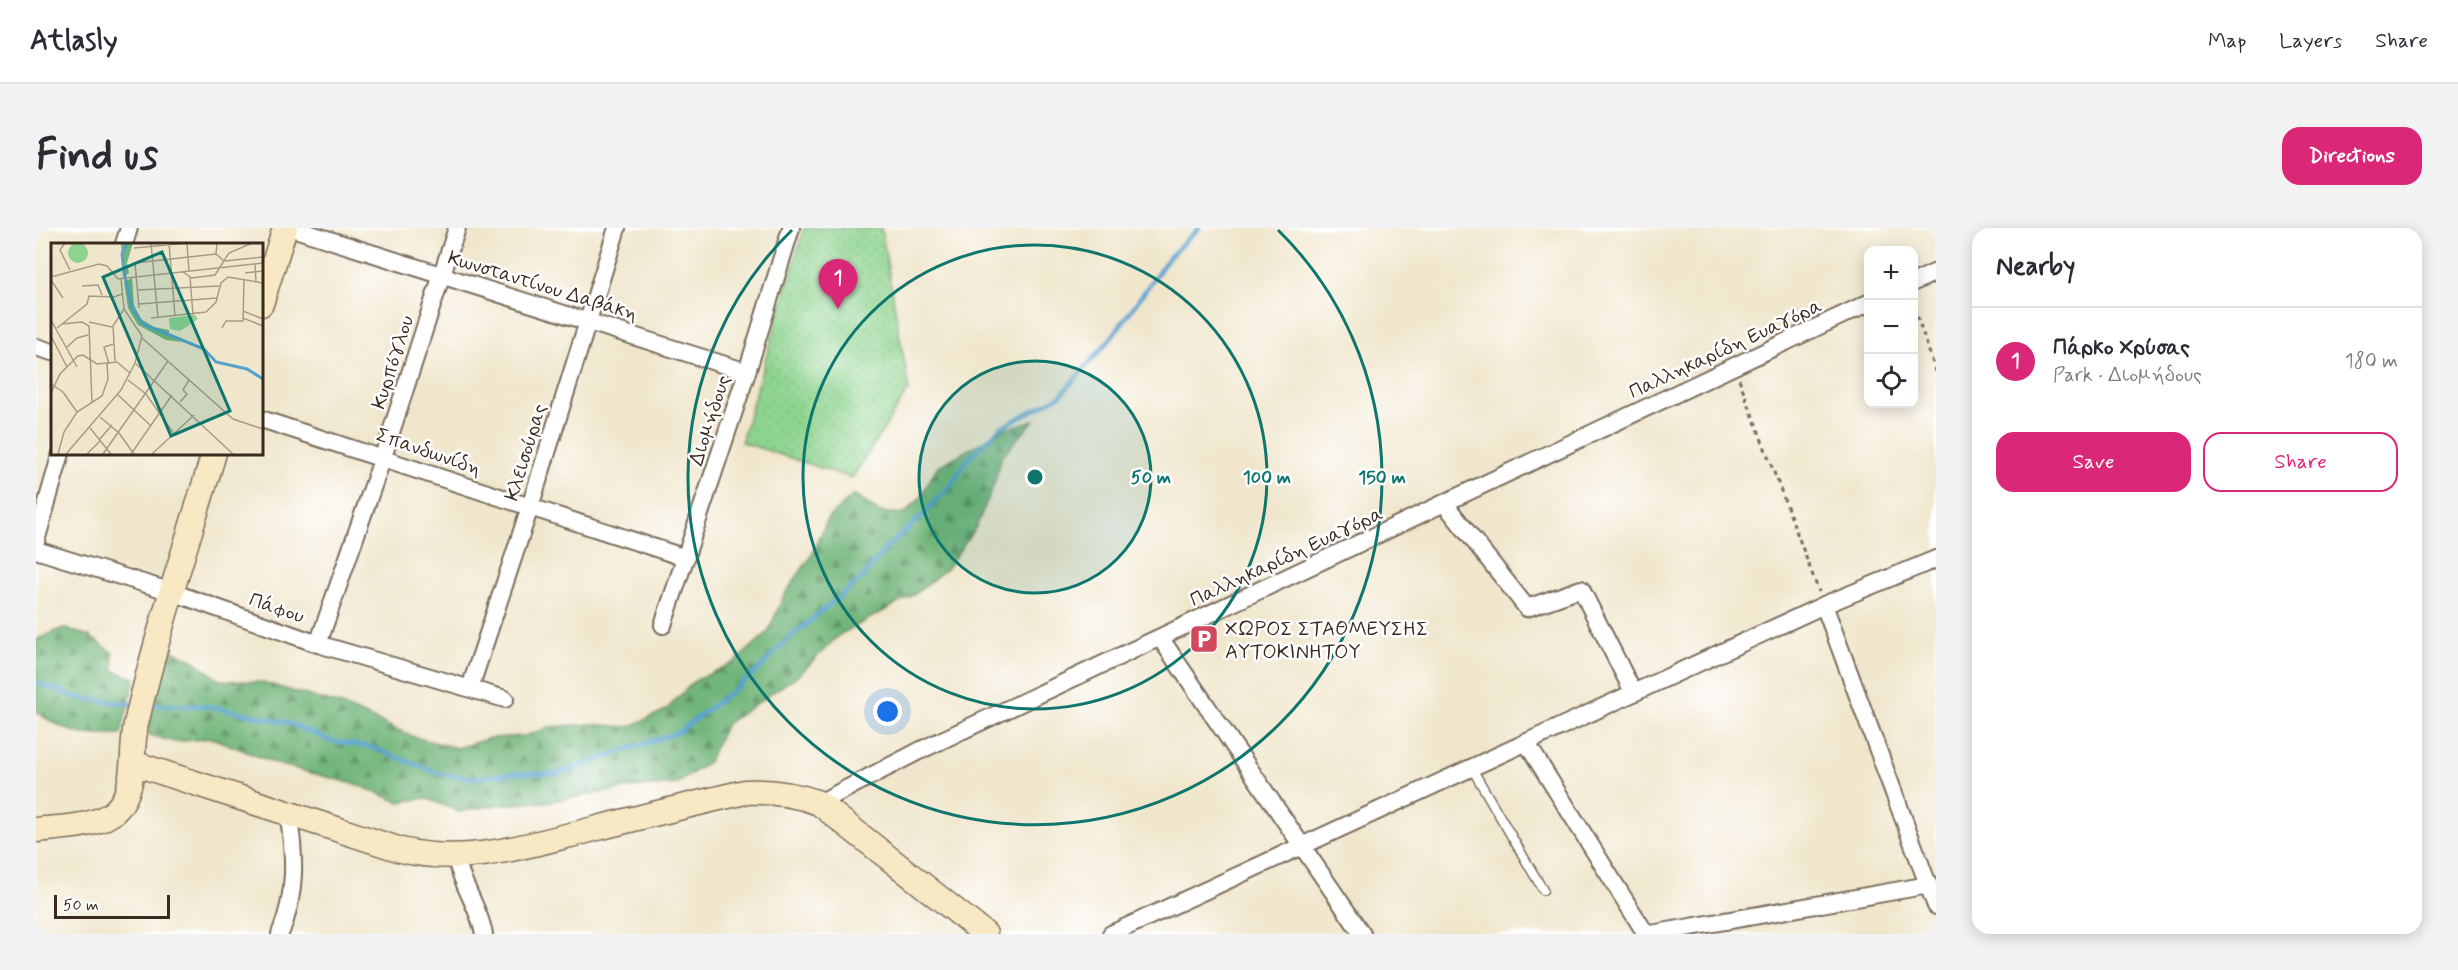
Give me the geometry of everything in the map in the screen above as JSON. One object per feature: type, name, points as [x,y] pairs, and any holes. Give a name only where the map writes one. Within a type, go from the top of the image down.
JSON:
[{"type":"street","points":[[124,243],[129,228]]},
{"type":"street","points":[[262,301],[285,228]]},
{"type":"street","name":"Κωνσταντίνου Δαβάκη","points":[[292,228],[441,277],[589,320],[747,372]]},
{"type":"street","name":"Κυρπόγλου","points":[[318,644],[383,457],[458,228]]},
{"type":"street","name":"Κλεισούρας","points":[[470,688],[530,507],[617,228]]},
{"type":"street","name":"Διομήδους","points":[[663,625],[747,372],[791,228]]},
{"type":"street","points":[[1918,280],[1936,272]]},
{"type":"street","name":"Παλληκαρίδη Ευαγόρα","points":[[819,803],[919,751],[1161,639],[1864,305]]},
{"type":"street","points":[[36,347],[51,352]]},
{"type":"street","name":"Σπανδωνίδη","points":[[262,419],[686,558]]},
{"type":"street","points":[[36,541],[61,454]]},
{"type":"street","points":[[36,830],[88,822],[115,810],[128,787],[133,764],[135,731],[150,666],[214,454]]},
{"type":"street","points":[[1445,504],[1527,608],[1581,589],[1633,692]]},
{"type":"street","name":"Πάφου","points":[[36,550],[172,592],[318,644],[505,699]]},
{"type":"street","points":[[1111,934],[1824,605],[1936,559]]},
{"type":"street","points":[[1824,605],[1936,906]]},
{"type":"street","points":[[1161,639],[1362,934]]},
{"type":"street","points":[[1526,742],[1646,934]]},
{"type":"street","points":[[133,764],[401,850],[426,856],[456,858],[519,848],[745,792],[778,793],[819,803],[985,934]]},
{"type":"street","points":[[280,934],[290,911],[294,883],[294,851],[288,812]]},
{"type":"street","points":[[456,858],[464,888],[480,915],[484,934]]},
{"type":"street","points":[[1651,934],[1929,885]]},
{"type":"lane","points":[[1471,767],[1543,890]]},
{"type":"path","points":[[1918,320],[1936,372]]},
{"type":"path","points":[[1734,367],[1824,605]]},
{"type":"green space","points":[[804,228],[881,228],[909,389],[852,478],[741,442]]},
{"type":"green space","points":[[1034,420],[1002,456],[993,487],[976,527],[947,568],[915,594],[839,635],[800,674],[726,724],[708,762],[677,784],[628,788],[546,802],[495,805],[459,812],[426,798],[399,802],[358,785],[277,764],[212,738],[175,742],[149,735],[150,716],[170,649],[196,662],[219,680],[261,682],[341,705],[414,737],[457,748],[490,738],[525,736],[549,727],[591,724],[629,727],[666,710],[694,681],[735,662],[768,632],[783,597],[813,553],[828,518],[854,495],[879,512],[904,514],[921,497],[937,467],[1005,429]]},
{"type":"green space","points":[[63,628],[89,636],[113,653],[114,671],[135,678],[121,734],[96,735],[76,732],[36,712],[36,640]]},
{"type":"waterway","points":[[149,705],[207,706],[288,723],[331,741],[370,747],[440,774],[476,778],[514,773],[556,774],[679,732],[756,672],[789,638],[861,579],[887,547],[919,519],[949,487],[968,459],[1000,428],[1060,396],[1112,337],[1169,257],[1199,228]]},
{"type":"waterway","points":[[36,682],[78,698],[132,704]]},
{"type":"place","name":"Πάρκο Χρύσας","points":[[838,309]]},
{"type":"place","name":"ΧΩΡΟΣ ΣΤΑΘΜΕΥΣΗΣ ΑΥΤΟΚΙΝΗΤΟΥ","points":[[1204,639]]}]
